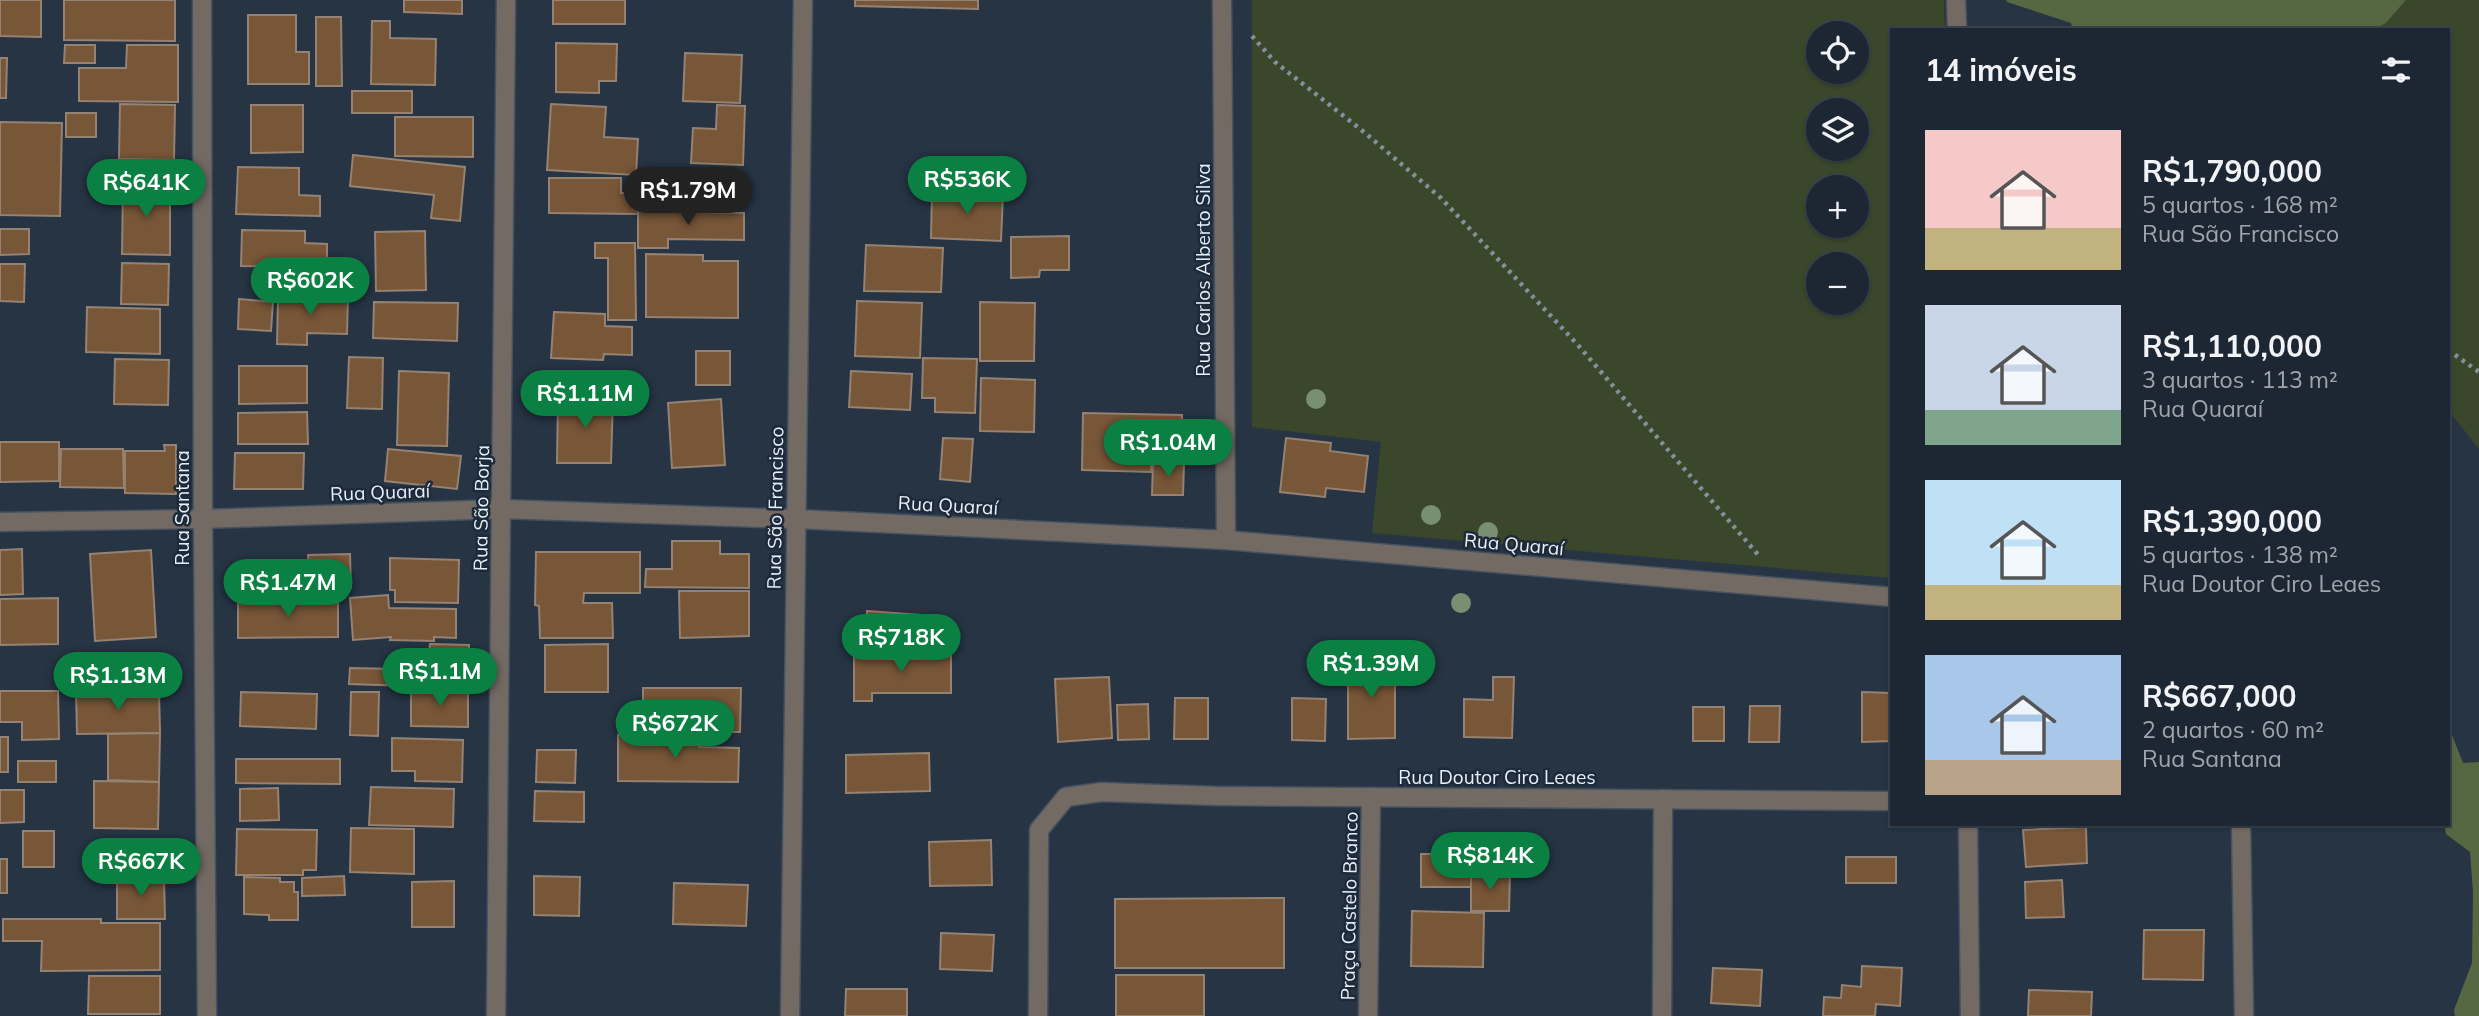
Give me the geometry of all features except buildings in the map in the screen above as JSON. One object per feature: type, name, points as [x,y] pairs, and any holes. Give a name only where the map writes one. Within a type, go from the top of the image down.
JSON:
[{"type":"street","name":"Rua Santana","points":[[202,0],[207,1016]]},
{"type":"street","name":"Rua São Borja","points":[[496,1016],[506,0]]},
{"type":"street","name":"Rua São Francisco","points":[[790,1016],[803,0]]},
{"type":"street","points":[[1956,0],[1956,28]]},
{"type":"street","name":"Rua Carlos Alberto Silva","points":[[1222,1],[1226,540]]},
{"type":"street","name":"Rua Quaraí","points":[[0,522],[203,519],[502,509],[796,519],[1226,540],[1890,597]]},
{"type":"street","name":"Rua Doutor Ciro Leaes","points":[[1038,1016],[1039,830],[1066,797],[1102,792],[1890,801]]},
{"type":"street","name":"Praça Castelo Branco","points":[[1368,1016],[1371,797]]},
{"type":"street","points":[[1662,1016],[1663,799]]},
{"type":"street","points":[[1968,826],[1970,1016]]},
{"type":"street","points":[[2242,826],[2244,1016]]},
{"type":"path","points":[[1222,1],[1275,62],[1364,132],[1441,198],[1577,344],[1760,557]]},
{"type":"path","points":[[2450,351],[2479,372]]},
{"type":"green space","points":[[1252,0],[1944,0],[1945,28],[1890,28],[1890,578],[1372,533],[1381,442],[1252,427]]},
{"type":"green space","points":[[2006,0],[2406,0],[2386,23],[2377,28],[2072,28],[2071,23]]},
{"type":"green space","points":[[2406,0],[2479,0],[2479,449],[2450,413],[2450,28],[2377,28],[2386,23]]},
{"type":"green space","points":[[2450,730],[2463,763],[2479,762],[2479,1016],[2455,1016],[2454,1010],[2472,963],[2473,892],[2470,852],[2446,834],[2444,826],[2450,826]]}]
